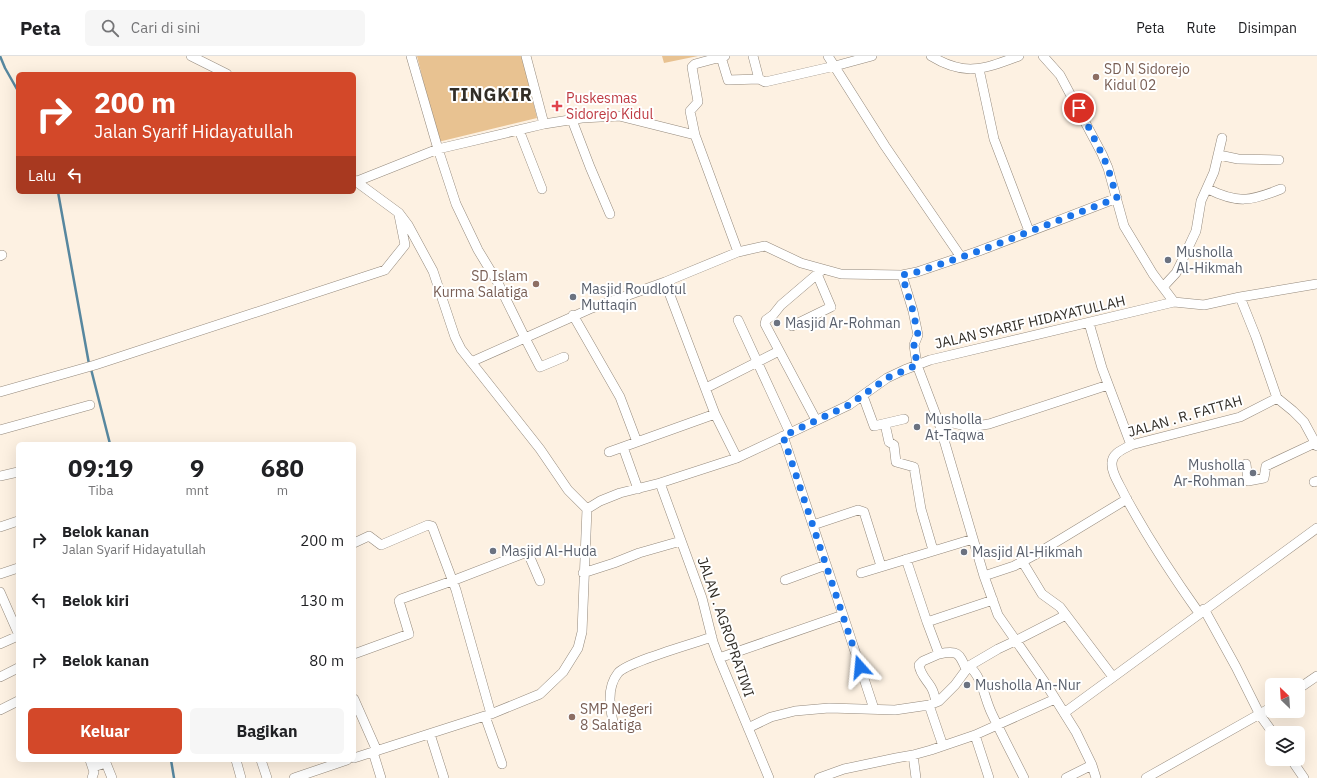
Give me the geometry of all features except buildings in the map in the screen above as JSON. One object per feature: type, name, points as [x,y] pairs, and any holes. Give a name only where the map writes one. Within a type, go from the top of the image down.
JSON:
[{"type":"street","points":[[191,56],[223,72]]},
{"type":"street","points":[[411,56],[438,149],[456,204],[478,250],[498,283],[540,367],[564,357]]},
{"type":"street","points":[[526,56],[544,124]]},
{"type":"street","points":[[753,56],[759,79]]},
{"type":"street","points":[[828,56],[885,146],[961,257]]},
{"type":"street","points":[[738,252],[695,134],[690,112],[698,102],[692,67],[695,64],[723,57],[728,80],[759,79],[765,82],[872,56]]},
{"type":"street","points":[[931,56],[948,65],[961,69],[979,69],[1019,56]]},
{"type":"street","points":[[1043,56],[1060,75],[1094,136],[1108,168],[1124,226],[1149,268],[1174,302]]},
{"type":"street","points":[[979,69],[994,139],[1029,231]]},
{"type":"street","points":[[356,181],[438,149],[544,124],[582,118],[619,116],[695,134]]},
{"type":"street","points":[[572,120],[610,214]]},
{"type":"street","points":[[519,130],[542,189]]},
{"type":"street","points":[[1163,287],[1182,264],[1196,231],[1201,201],[1208,188],[1219,154],[1222,138]]},
{"type":"street","points":[[1219,154],[1238,159],[1279,160]]},
{"type":"street","points":[[356,182],[398,213],[416,238],[433,271],[456,337],[471,362],[540,449],[568,490],[586,509],[582,632],[578,648],[563,672],[540,694],[488,715],[356,757]]},
{"type":"street","points":[[1208,188],[1223,196],[1236,199],[1260,197],[1281,189]]},
{"type":"street","points":[[471,362],[573,316],[666,282],[738,252],[765,246],[819,272],[841,274],[902,275],[917,272],[961,257],[1117,198]]},
{"type":"street","points":[[0,392],[95,365],[385,270],[405,245],[398,213]]},
{"type":"street","points":[[792,326],[831,307],[819,272]]},
{"type":"street","points":[[816,420],[765,322],[781,305],[819,272]]},
{"type":"street","points":[[902,275],[913,311],[918,335],[914,345],[917,365],[939,423],[984,576],[998,615],[1056,699],[1076,732],[1092,765],[1096,778]]},
{"type":"street","points":[[666,282],[715,414],[737,458]]},
{"type":"street","name":"JALAN SYARIF HIDAYATULLAH","points":[[586,509],[620,493],[660,483],[737,458],[849,405],[887,378],[930,360],[1174,302],[1204,305],[1240,297],[1317,284]]},
{"type":"street","points":[[1240,297],[1256,337],[1277,398],[1304,422],[1316,444],[1266,466],[1264,478],[1248,481],[1246,464]]},
{"type":"street","points":[[573,316],[620,397],[637,442]]},
{"type":"street","points":[[738,320],[786,434],[826,565],[874,709]]},
{"type":"street","points":[[1089,323],[1102,368],[1131,445]]},
{"type":"street","points":[[706,388],[779,351]]},
{"type":"street","points":[[939,423],[953,423],[970,428],[989,424],[1108,385]]},
{"type":"street","points":[[863,396],[873,426],[904,419]]},
{"type":"street","name":"JALAN . R. FATTAH","points":[[1268,726],[1260,714],[1236,667],[1201,611],[1165,563],[1116,479],[1111,464],[1116,454],[1131,445],[1240,417],[1277,398]]},
{"type":"street","points":[[0,430],[90,405]]},
{"type":"street","points":[[608,452],[715,414]]},
{"type":"street","points":[[885,424],[889,442],[894,445],[896,462],[914,467],[921,509],[933,550]]},
{"type":"street","points":[[623,447],[638,489]]},
{"type":"street","points":[[0,476],[16,472]]},
{"type":"street","name":"JALAN . AGROPRATIWI","points":[[660,483],[702,598],[719,658],[769,778]]},
{"type":"street","points":[[984,576],[1022,562],[1127,499]]},
{"type":"street","points":[[813,524],[862,510],[881,566]]},
{"type":"street","points":[[0,527],[16,523]]},
{"type":"street","points":[[356,542],[369,536],[381,545],[429,525],[433,528],[452,582],[502,764]]},
{"type":"street","points":[[1064,713],[1201,611],[1317,528]]},
{"type":"street","points":[[861,573],[973,539]]},
{"type":"street","points":[[584,573],[638,553],[681,541]]},
{"type":"street","points":[[356,653],[409,634],[399,601],[400,599],[452,582],[527,552],[540,581]]},
{"type":"street","points":[[906,559],[939,654]]},
{"type":"street","points":[[1022,562],[1042,594],[1060,607],[1066,614],[1113,677]]},
{"type":"street","points":[[785,580],[826,565]]},
{"type":"street","points":[[0,574],[16,569]]},
{"type":"street","points":[[0,592],[16,628]]},
{"type":"street","points":[[927,622],[993,600]]},
{"type":"street","points":[[748,728],[771,717],[795,711],[829,708],[895,710],[933,704],[955,685],[968,668],[998,648],[1015,641],[1066,614]]},
{"type":"street","points":[[719,658],[843,615]]},
{"type":"street","points":[[0,644],[16,637]]},
{"type":"street","points":[[614,726],[611,712],[610,694],[614,679],[620,671],[637,663],[712,637]]},
{"type":"street","points":[[943,746],[933,704],[931,686],[926,681],[920,669],[920,665],[923,661],[939,654],[951,651],[960,656],[968,668],[974,670],[991,713],[1024,778]]},
{"type":"street","points":[[0,677],[16,669]]},
{"type":"street","points":[[1305,684],[1317,676]]},
{"type":"street","points":[[819,778],[844,769],[913,756],[943,746],[975,735],[1056,699]]},
{"type":"street","points":[[0,710],[16,702]]},
{"type":"street","points":[[356,704],[375,752],[381,778]]},
{"type":"street","points":[[1146,778],[1265,711]]},
{"type":"street","points":[[430,734],[444,778]]},
{"type":"street","points":[[975,735],[989,778]]},
{"type":"street","points":[[913,756],[916,778]]},
{"type":"street","points":[[237,762],[241,778]]},
{"type":"street","points":[[262,762],[267,778]]},
{"type":"street","points":[[294,778],[341,762]]},
{"type":"street","points":[[92,778],[94,772],[92,764],[106,763],[112,778]]},
{"type":"street","points":[[1066,778],[1092,765]]},
{"type":"street","points":[[1296,766],[1304,778]]},
{"type":"shaded area","points":[[417,56],[522,56],[537,118],[438,142]]},
{"type":"shaded area","points":[[662,56],[698,56],[664,63]]},
{"type":"waterway","points":[[0,56],[16,87]]},
{"type":"waterway","points":[[58,194],[89,364]]},
{"type":"waterway","points":[[91,369],[109,442]]},
{"type":"waterway","points":[[171,762],[174,778]]},
{"type":"place","name":"SD N Sidorejo Kidul 02","points":[[1096,77]]},
{"type":"place","name":"Puskesmas Sidorejo Kidul","points":[[557,106]]},
{"type":"place","name":"Musholla Al-Hikmah","points":[[1168,260]]},
{"type":"place","name":"SD Islam Kurma Salatiga","points":[[536,284]]},
{"type":"place","name":"Masjid Roudlotul Muttaqin","points":[[573,297]]},
{"type":"place","name":"Masjid Ar-Rohman","points":[[777,323]]},
{"type":"place","name":"Musholla At-Taqwa","points":[[917,427]]},
{"type":"place","name":"Musholla Ar-Rohman","points":[[1253,473]]},
{"type":"place","name":"Masjid Al-Huda","points":[[493,551]]},
{"type":"place","name":"Masjid Al-Hikmah","points":[[964,552]]},
{"type":"place","name":"Musholla An-Nur","points":[[967,685]]},
{"type":"place","name":"SMP Negeri 8 Salatiga","points":[[572,717]]},
{"type":"district","name":"TINGKIR","points":[[491,95]]},
{"type":"route","points":[[860,667],[783,436],[849,405],[887,378],[917,365],[914,345],[918,335],[913,311],[902,275],[917,272],[979,251],[1117,198],[1108,168],[1094,136],[1079,108]]}]
